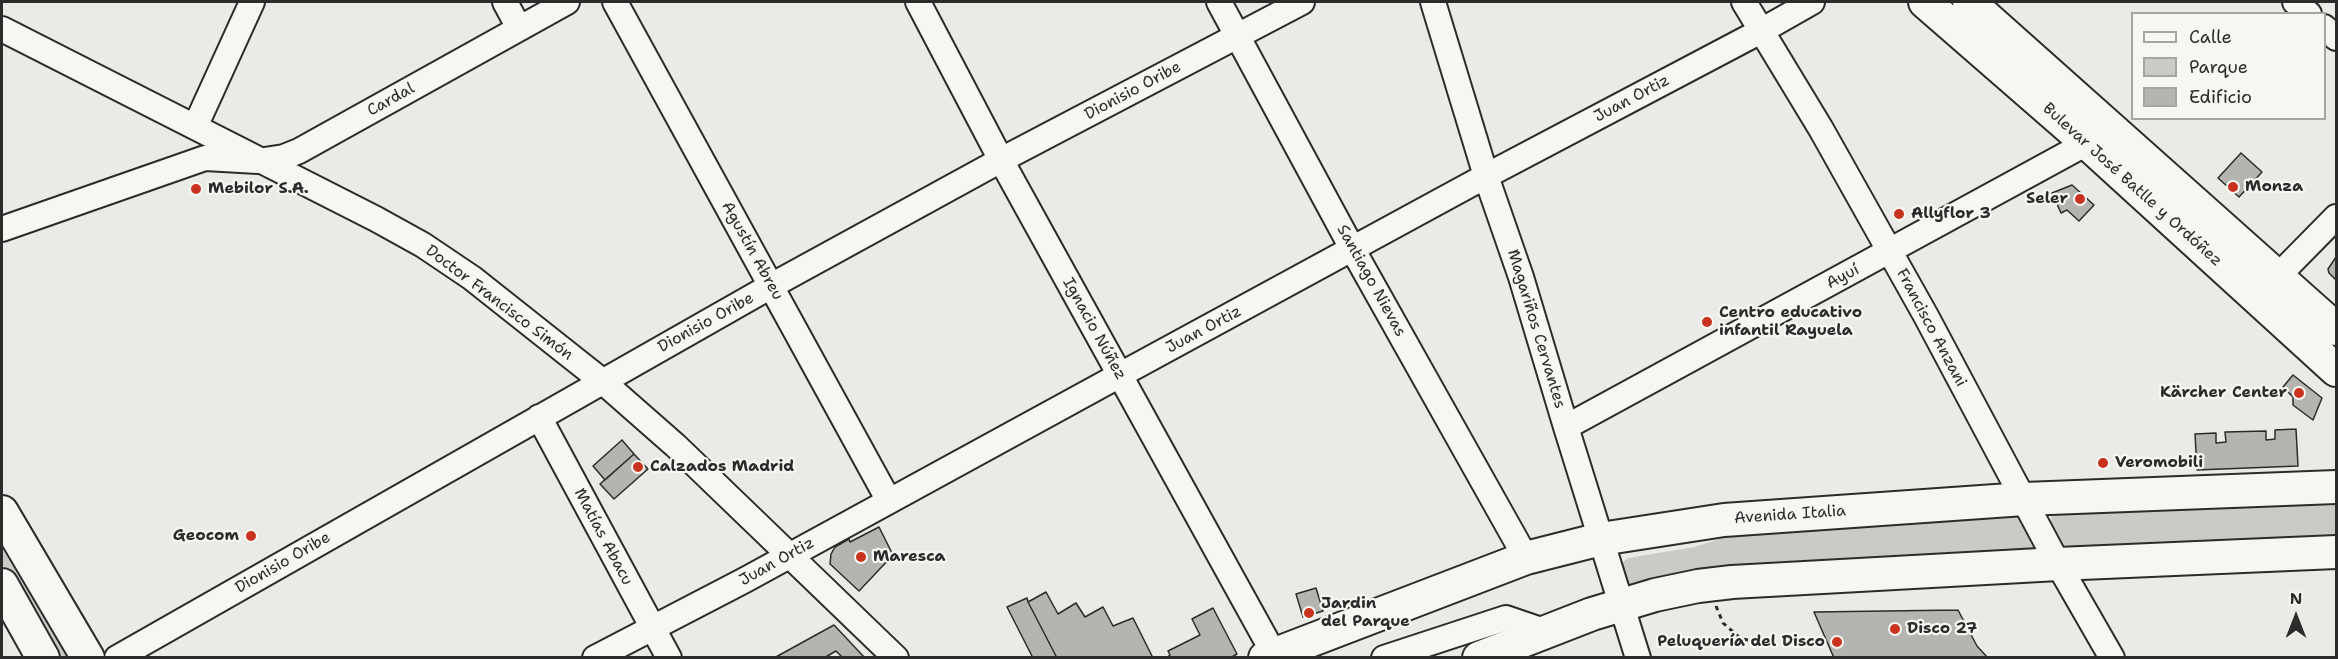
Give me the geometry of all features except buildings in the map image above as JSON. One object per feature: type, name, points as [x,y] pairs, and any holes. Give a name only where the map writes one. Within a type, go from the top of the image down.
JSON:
[{"type":"main road","name":"Bulevar José Batlle y Ordóñez","points":[[1925,2],[2087,144],[2337,370]]},
{"type":"main road","name":"Bulevar José Batlle y Ordóñez","points":[[1970,2],[2337,329]]},
{"type":"main road","name":"Avenida Italia","points":[[1270,656],[1526,558],[1604,548],[1724,520],[2024,499],[2337,487]]},
{"type":"main road","points":[[2,512],[88,657]]},
{"type":"main road","points":[[1479,657],[1621,605],[1655,595],[1711,585],[2058,564],[2337,552]]},
{"type":"main road","points":[[2,585],[43,657]]},
{"type":"street","points":[[205,158],[195,127],[252,2]]},
{"type":"street","points":[[505,2],[519,28]]},
{"type":"street","name":"Cardal","points":[[2,229],[205,158],[258,160],[284,157],[299,151],[567,2]]},
{"type":"street","name":"Agustín Abreu","points":[[615,2],[889,501]]},
{"type":"street","name":"Ignacio Núñez","points":[[918,2],[1270,656]]},
{"type":"street","name":"Santiago Nievas","points":[[1220,2],[1353,250],[1526,558]]},
{"type":"street","name":"Dionisio Oribe","points":[[117,657],[771,286],[1001,160],[1302,2]]},
{"type":"street","name":"Magariños Cervantes","points":[[1433,2],[1486,176],[1521,277],[1638,657]]},
{"type":"street","name":"Francisco Anzani","points":[[1744,2],[1821,129],[2058,564],[2112,657]]},
{"type":"street","name":"Juan Ortiz","points":[[596,657],[745,580],[1486,176],[1812,2]]},
{"type":"street","points":[[2295,2],[2307,12]]},
{"type":"street","name":"Doctor Francisco Simón","points":[[2,29],[376,219],[423,245],[472,278],[602,381],[676,446],[896,657]]},
{"type":"street","name":"Ayuí","points":[[1566,427],[2087,144]]},
{"type":"street","points":[[2277,277],[2337,218]]},
{"type":"street","name":"Matías Abacu","points":[[539,417],[669,657]]},
{"type":"street","points":[[1384,657],[1506,618],[1547,632]]},
{"type":"path","points":[[1711,585],[1717,611],[1723,623],[1741,639],[1762,642]]},
{"type":"green space","points":[[2336,500],[2336,541],[2064,552],[2049,525],[2052,516],[2067,512]]},
{"type":"green space","points":[[2012,515],[2023,520],[2035,544],[2034,552],[1632,584],[1625,582],[1620,565],[1628,558],[1695,547],[1744,531]]},
{"type":"green space","points":[[2,531],[76,657],[56,657],[2,563]]},
{"type":"place","name":"Monza","points":[[2233,187]]},
{"type":"place","name":"Mebilor S.A.","points":[[196,189]]},
{"type":"place","name":"Seler","points":[[2080,199]]},
{"type":"place","name":"Allyflor 3","points":[[1899,214]]},
{"type":"place","name":"Centro educativo infantil Rayuela","points":[[1707,322]]},
{"type":"place","name":"Kärcher Center","points":[[2299,393]]},
{"type":"place","name":"Veromobili","points":[[2103,463]]},
{"type":"place","name":"Calzados Madrid","points":[[638,467]]},
{"type":"place","name":"Geocom","points":[[251,536]]},
{"type":"place","name":"Maresca","points":[[861,557]]},
{"type":"place","name":"Jardin del Parque","points":[[1309,613]]},
{"type":"place","name":"Disco 27","points":[[1895,629]]},
{"type":"place","name":"Peluquería del Disco","points":[[1837,642]]}]
